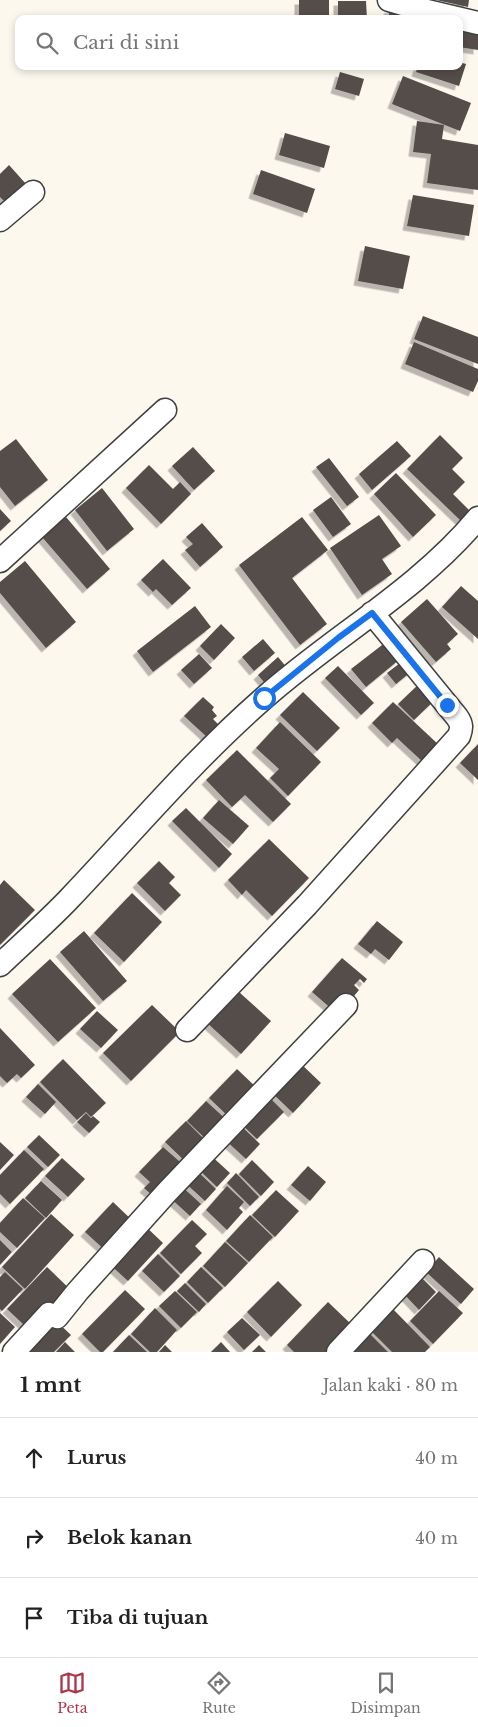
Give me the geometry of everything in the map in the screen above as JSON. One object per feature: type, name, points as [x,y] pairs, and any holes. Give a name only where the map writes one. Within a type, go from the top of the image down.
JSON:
[{"type":"street","points":[[389,0],[444,15]]},
{"type":"street","points":[[463,19],[478,23]]},
{"type":"street","points":[[0,220],[33,192]]},
{"type":"street","points":[[0,560],[165,410]]},
{"type":"street","points":[[0,965],[67,901],[198,761],[257,704],[436,562],[463,536],[478,518]]},
{"type":"street","points":[[186,1030],[307,905],[459,736],[462,730],[457,717],[372,613]]},
{"type":"street","points":[[14,1352],[50,1314],[57,1317],[78,1290],[167,1192],[346,1004]]},
{"type":"street","points":[[338,1352],[423,1261]]},
{"type":"building","points":[[299,0],[329,0],[329,15],[299,15]]},
{"type":"building","points":[[436,0],[469,0],[468,7]]},
{"type":"building","points":[[338,1],[366,1],[367,15],[338,15]]},
{"type":"building","points":[[408,7],[409,15],[389,15],[388,9]]},
{"type":"building","points":[[463,27],[478,30],[478,50],[463,48]]},
{"type":"building","points":[[463,63],[466,64],[459,86],[416,72],[417,70],[463,70]]},
{"type":"building","points":[[340,72],[364,79],[359,96],[335,89]]},
{"type":"building","points":[[403,76],[471,103],[460,131],[392,104]]},
{"type":"building","points":[[417,121],[444,125],[442,139],[478,145],[478,190],[427,183],[431,154],[413,152]]},
{"type":"building","points":[[285,133],[330,146],[324,168],[279,155]]},
{"type":"building","points":[[9,165],[26,184],[6,203],[0,197],[0,174]]},
{"type":"building","points":[[261,170],[315,189],[307,213],[253,194]]},
{"type":"building","points":[[413,195],[474,205],[469,236],[407,226]]},
{"type":"building","points":[[365,246],[410,256],[403,289],[358,281]]},
{"type":"building","points":[[423,316],[478,337],[478,364],[414,339]]},
{"type":"building","points":[[414,342],[478,369],[478,381],[473,392],[405,364]]},
{"type":"building","points":[[440,435],[463,458],[452,469],[465,482],[453,494],[470,511],[461,521],[407,469]]},
{"type":"building","points":[[16,439],[48,480],[15,506],[0,487],[0,451]]},
{"type":"building","points":[[397,441],[411,456],[372,490],[359,474]]},
{"type":"building","points":[[193,447],[215,471],[194,490],[172,466]]},
{"type":"building","points":[[329,458],[359,497],[347,506],[316,467]]},
{"type":"building","points":[[149,465],[173,489],[180,482],[191,494],[161,524],[126,488]]},
{"type":"building","points":[[396,473],[436,515],[413,537],[374,494]]},
{"type":"building","points":[[102,488],[134,529],[107,551],[75,510]]},
{"type":"building","points":[[331,497],[351,524],[333,537],[313,510]]},
{"type":"building","points":[[0,509],[11,521],[0,531]]},
{"type":"building","points":[[379,515],[401,546],[382,559],[392,574],[362,595],[330,548]]},
{"type":"building","points":[[66,517],[110,569],[87,589],[42,537]]},
{"type":"building","points":[[302,517],[328,550],[292,578],[327,624],[300,645],[239,565]]},
{"type":"building","points":[[202,523],[223,547],[200,567],[185,550],[193,544],[186,537]]},
{"type":"building","points":[[163,559],[191,588],[172,605],[156,589],[153,592],[141,580]]},
{"type":"building","points":[[25,561],[76,622],[46,648],[0,593],[0,582]]},
{"type":"building","points":[[461,586],[478,601],[478,639],[442,607]]},
{"type":"building","points":[[427,599],[458,634],[447,644],[451,649],[436,662],[401,622]]},
{"type":"building","points":[[195,606],[211,627],[153,672],[137,651]]},
{"type":"building","points":[[221,624],[235,638],[214,660],[200,646]]},
{"type":"building","points":[[263,639],[275,653],[254,671],[242,657]]},
{"type":"building","points":[[386,642],[400,659],[366,687],[351,669]]},
{"type":"building","points":[[199,654],[212,668],[194,684],[181,670]]},
{"type":"building","points":[[278,657],[288,669],[268,687],[258,675]]},
{"type":"building","points":[[404,660],[412,671],[396,684],[387,673]]},
{"type":"building","points":[[338,666],[374,703],[361,715],[325,678]]},
{"type":"building","points":[[420,683],[436,699],[414,720],[398,704]]},
{"type":"building","points":[[303,692],[340,728],[317,751],[280,715]]},
{"type":"building","points":[[203,697],[214,707],[212,710],[217,716],[213,719],[220,726],[208,738],[184,716]]},
{"type":"building","points":[[393,702],[440,746],[424,763],[397,738],[392,743],[372,723]]},
{"type":"building","points":[[280,722],[321,762],[288,796],[270,778],[279,769],[256,748]]},
{"type":"building","points":[[478,744],[478,780],[460,763]]},
{"type":"building","points":[[237,750],[291,804],[273,822],[245,795],[232,807],[206,780]]},
{"type":"building","points":[[219,800],[249,826],[233,844],[203,818]]},
{"type":"building","points":[[186,808],[232,854],[219,868],[172,821]]},
{"type":"building","points":[[269,839],[309,878],[272,916],[246,890],[242,895],[228,880]]},
{"type":"building","points":[[159,861],[175,877],[169,883],[181,895],[165,911],[137,883]]},
{"type":"building","points":[[4,880],[35,910],[0,945],[0,885]]},
{"type":"building","points":[[132,893],[162,922],[124,962],[94,933]]},
{"type":"building","points":[[377,921],[403,942],[389,960],[375,949],[371,954],[358,944]]},
{"type":"building","points":[[84,931],[127,981],[103,1001],[60,952]]},
{"type":"building","points":[[342,958],[367,979],[364,983],[360,979],[354,985],[359,990],[349,1002],[334,1011],[312,992]]},
{"type":"building","points":[[50,959],[96,1008],[58,1042],[12,994]]},
{"type":"building","points":[[225,990],[233,998],[239,992],[271,1021],[241,1054],[205,1021]]},
{"type":"building","points":[[152,1005],[180,1032],[131,1081],[103,1053]]},
{"type":"building","points":[[97,1011],[118,1030],[101,1048],[80,1029]]},
{"type":"building","points":[[0,1028],[35,1065],[21,1078],[17,1074],[7,1083],[0,1076]]},
{"type":"building","points":[[63,1059],[106,1103],[91,1117],[86,1112],[77,1120],[40,1082]]},
{"type":"building","points":[[299,1062],[321,1083],[293,1113],[271,1092]]},
{"type":"building","points":[[237,1069],[259,1090],[231,1119],[209,1098]]},
{"type":"building","points":[[38,1084],[56,1102],[45,1114],[26,1097]]},
{"type":"building","points":[[265,1093],[284,1112],[257,1139],[238,1121]]},
{"type":"building","points":[[206,1101],[230,1123],[211,1144],[187,1121]]},
{"type":"building","points":[[86,1113],[91,1118],[93,1116],[100,1122],[89,1133],[77,1122]]},
{"type":"building","points":[[186,1121],[210,1145],[189,1165],[165,1142]]},
{"type":"building","points":[[237,1122],[260,1144],[246,1159],[223,1138]]},
{"type":"building","points":[[39,1135],[60,1155],[48,1167],[27,1147]]},
{"type":"building","points":[[0,1142],[14,1155],[0,1170]]},
{"type":"building","points":[[163,1147],[187,1168],[153,1196],[144,1188],[150,1182],[139,1172]]},
{"type":"building","points":[[24,1150],[44,1169],[10,1204],[0,1194],[0,1175]]},
{"type":"building","points":[[207,1152],[230,1173],[217,1187],[195,1166]]},
{"type":"building","points":[[62,1158],[85,1179],[68,1197],[45,1176]]},
{"type":"building","points":[[252,1160],[274,1182],[261,1196],[239,1174]]},
{"type":"building","points":[[308,1166],[326,1182],[310,1201],[291,1185]]},
{"type":"building","points":[[193,1167],[216,1189],[205,1201],[182,1180]]},
{"type":"building","points":[[236,1173],[259,1197],[250,1206],[227,1183]]},
{"type":"building","points":[[41,1181],[62,1200],[46,1218],[25,1198]]},
{"type":"building","points":[[178,1183],[201,1204],[190,1216],[167,1195]]},
{"type":"building","points":[[227,1186],[244,1202],[239,1208],[243,1212],[227,1230],[206,1210]]},
{"type":"building","points":[[276,1190],[299,1211],[275,1237],[252,1215]]},
{"type":"building","points":[[23,1198],[45,1218],[17,1248],[0,1232],[0,1223]]},
{"type":"building","points":[[113,1202],[135,1223],[107,1252],[85,1232]]},
{"type":"building","points":[[51,1214],[74,1235],[25,1289],[2,1267]]},
{"type":"building","points":[[250,1215],[273,1237],[249,1262],[226,1241]]},
{"type":"building","points":[[192,1220],[207,1234],[195,1246],[202,1253],[181,1274],[160,1253]]},
{"type":"building","points":[[142,1223],[163,1243],[128,1281],[106,1261]]},
{"type":"building","points":[[0,1240],[12,1252],[0,1265]]},
{"type":"building","points":[[225,1242],[248,1263],[225,1287],[203,1266]]},
{"type":"building","points":[[158,1254],[180,1276],[164,1292],[142,1271]]},
{"type":"building","points":[[439,1257],[474,1289],[461,1304],[426,1272]]},
{"type":"building","points":[[47,1267],[75,1294],[55,1316],[44,1305],[24,1325],[7,1309]]},
{"type":"building","points":[[201,1267],[223,1288],[208,1303],[187,1282]]},
{"type":"building","points":[[5,1272],[23,1289],[2,1311],[0,1309],[0,1277]]},
{"type":"building","points":[[419,1275],[436,1292],[419,1310],[402,1292]]},
{"type":"building","points":[[278,1281],[302,1305],[271,1337],[247,1312]]},
{"type":"building","points":[[185,1283],[206,1304],[199,1312],[177,1291]]},
{"type":"building","points":[[125,1290],[145,1309],[103,1352],[100,1352],[82,1334]]},
{"type":"building","points":[[175,1291],[197,1312],[181,1328],[159,1306]]},
{"type":"building","points":[[439,1291],[463,1313],[433,1344],[410,1321]]},
{"type":"building","points":[[328,1302],[352,1325],[327,1352],[294,1352],[287,1345]]},
{"type":"building","points":[[391,1307],[430,1347],[425,1352],[392,1352],[369,1329]]},
{"type":"building","points":[[155,1308],[177,1330],[157,1352],[150,1352],[131,1334]]},
{"type":"building","points":[[0,1313],[15,1327],[0,1344]]},
{"type":"building","points":[[51,1316],[71,1335],[54,1352],[16,1352]]},
{"type":"building","points":[[242,1318],[260,1335],[244,1350],[227,1332]]},
{"type":"building","points":[[364,1328],[388,1352],[341,1352]]},
{"type":"building","points":[[129,1335],[147,1352],[113,1352]]},
{"type":"building","points":[[65,1342],[75,1352],[56,1352]]},
{"type":"building","points":[[221,1342],[230,1352],[211,1352]]},
{"type":"building","points":[[165,1345],[172,1352],[159,1352]]},
{"type":"building","points":[[259,1345],[266,1352],[252,1352]]},
{"type":"route","points":[[264,698],[372,613],[447,705]]}]
